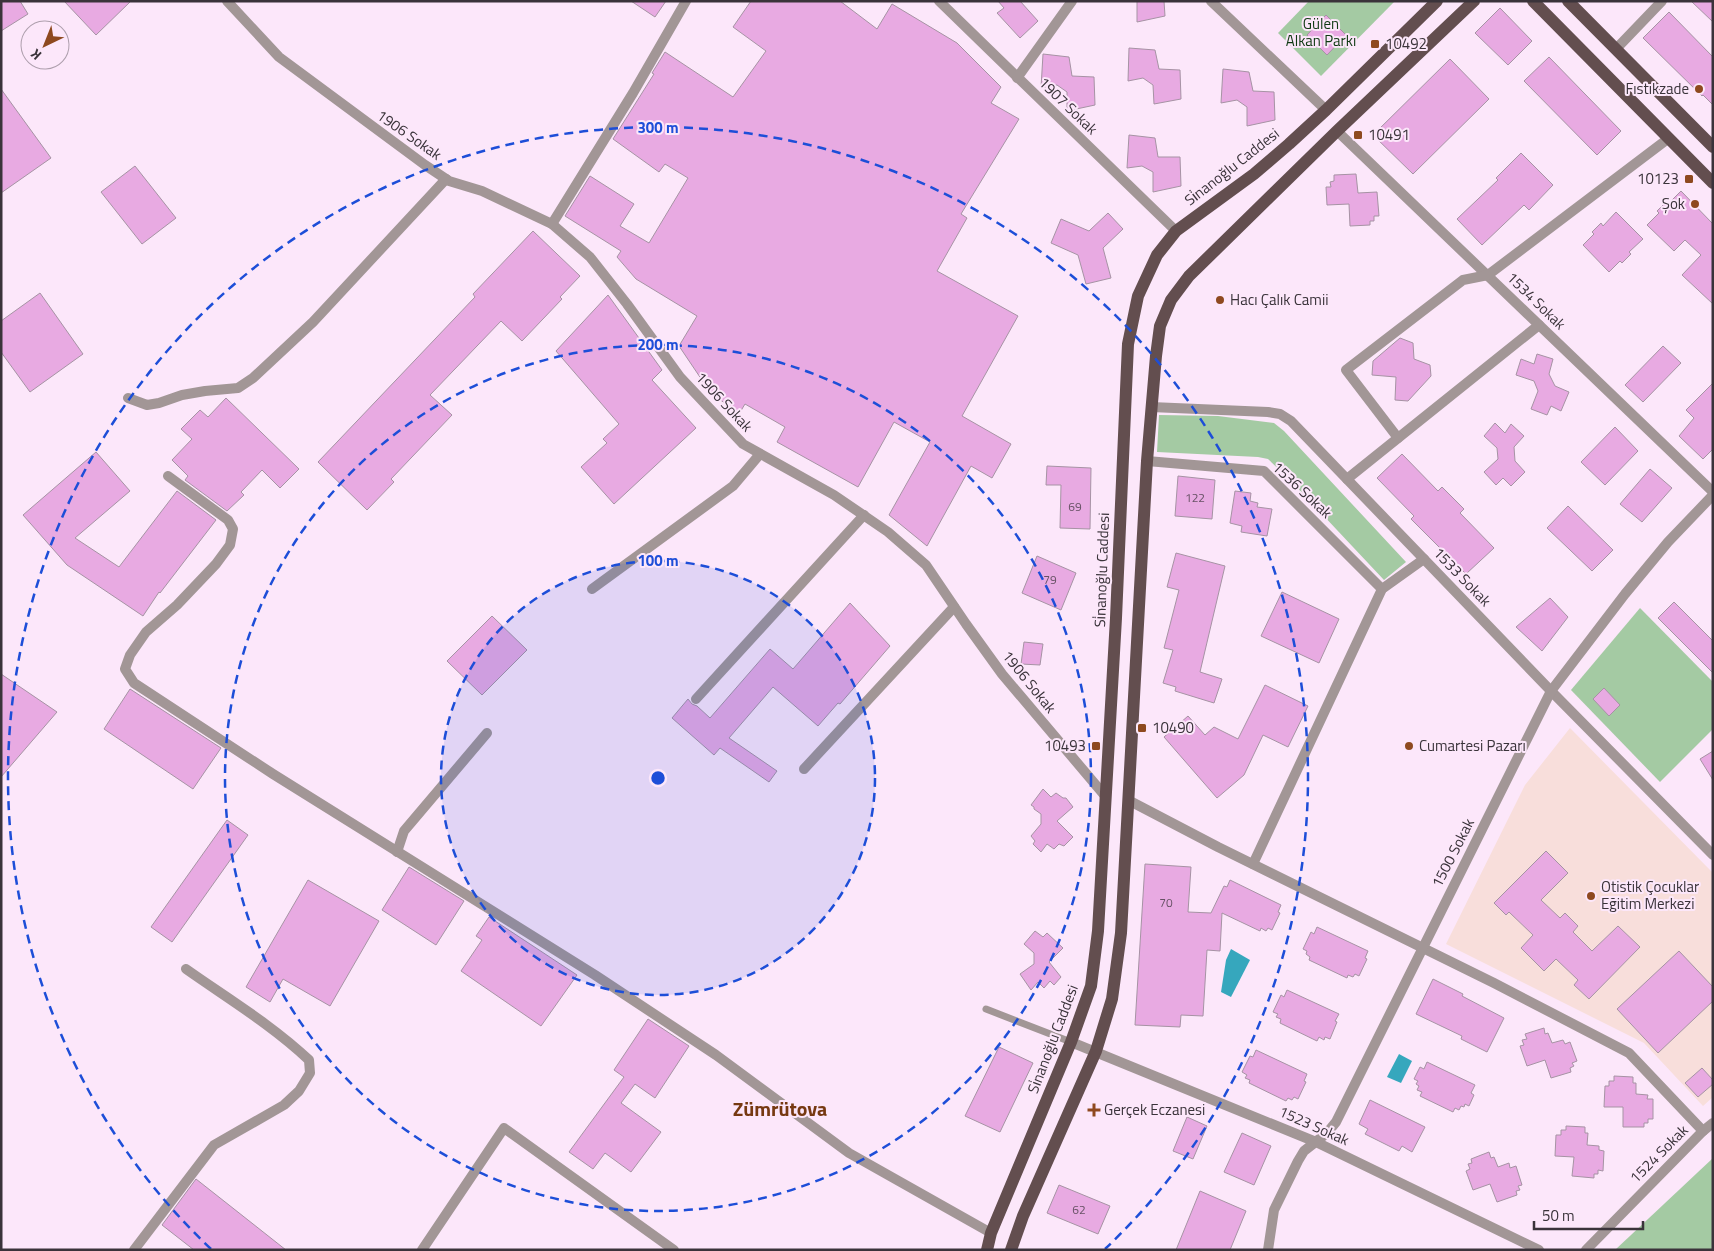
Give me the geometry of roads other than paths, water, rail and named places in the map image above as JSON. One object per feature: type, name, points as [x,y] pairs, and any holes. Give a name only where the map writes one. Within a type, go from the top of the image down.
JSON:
[{"type":"main road","name":"Si̇nanoğlu Caddesi","points":[[987,1250],[991,1233],[1071,1042],[1091,986],[1098,931],[1106,797],[1128,344],[1138,296],[1157,255],[1176,231],[1254,174],[1326,110],[1437,1]]},
{"type":"main road","points":[[1011,1250],[1023,1216],[1096,1051],[1112,999],[1121,933],[1147,461],[1160,326],[1172,300],[1189,276],[1474,1]]},
{"type":"main road","points":[[1533,1],[1713,183]]},
{"type":"main road","points":[[1568,1],[1713,147]]},
{"type":"street","name":"1906 Sokak","points":[[227,1],[279,57],[357,116],[446,179],[482,191],[552,224],[590,257],[680,377],[743,444],[834,495],[888,532],[926,565],[1002,674],[1106,797]]},
{"type":"street","points":[[552,224],[686,1]]},
{"type":"street","name":"1907 Sokak","points":[[939,1],[1176,231]]},
{"type":"street","points":[[1017,78],[1072,1]]},
{"type":"street","points":[[1211,1],[1326,110]]},
{"type":"street","points":[[1616,49],[1662,1]]},
{"type":"street","name":"1534 Sokak","points":[[1338,131],[1713,493]]},
{"type":"street","points":[[1398,438],[1346,370],[1463,280],[1488,275],[1669,138]]},
{"type":"street","points":[[128,398],[147,405],[182,395],[238,388],[253,378],[313,322],[446,179]]},
{"type":"street","points":[[1347,479],[1539,326]]},
{"type":"street","name":"1533 Sokak","points":[[1151,407],[1268,412],[1280,414],[1291,421],[1551,691],[1713,855]]},
{"type":"street","points":[[592,589],[733,486],[760,454]]},
{"type":"street","name":"1536 Sokak","points":[[1147,461],[1264,472],[1382,589]]},
{"type":"street","points":[[168,476],[228,520],[233,530],[230,545],[216,564],[177,605],[146,632],[130,655],[125,669],[134,683],[273,774],[595,975],[716,1055],[849,1153],[991,1233]]},
{"type":"street","name":"1500 Sokak","points":[[1268,1250],[1274,1210],[1298,1161],[1304,1151],[1327,1133],[1336,1122],[1551,691],[1625,594],[1668,542],[1713,493]]},
{"type":"street","points":[[696,699],[864,515]]},
{"type":"street","points":[[1253,864],[1382,589],[1424,559]]},
{"type":"street","points":[[804,769],[954,607]]},
{"type":"street","points":[[397,852],[404,831],[487,733]]},
{"type":"street","points":[[1128,800],[1494,983],[1629,1053],[1703,1130]]},
{"type":"street","points":[[134,1250],[214,1145],[284,1105],[299,1091],[310,1073],[309,1060],[302,1054],[276,1032],[186,968]]},
{"type":"street","name":"1523 Sokak","points":[[1071,1042],[1316,1142],[1539,1250]]},
{"type":"street","name":"1524 Sokak","points":[[1586,1250],[1703,1130],[1713,1123]]},
{"type":"street","points":[[422,1250],[504,1128],[674,1250]]},
{"type":"lane","points":[[986,1009],[1071,1042]]},
{"type":"water","points":[[1231,949],[1250,960],[1231,997],[1221,992],[1226,960]]},
{"type":"water","points":[[1399,1054],[1412,1061],[1401,1083],[1387,1077]]},
{"type":"place","name":"10492","points":[[1375,44]]},
{"type":"place","name":"Fıstıkzade","points":[[1699,89]]},
{"type":"place","name":"10491","points":[[1358,135]]},
{"type":"place","name":"10123","points":[[1689,179]]},
{"type":"place","name":"Şok","points":[[1695,204]]},
{"type":"place","name":"Hacı Çalık Camii","points":[[1220,300]]},
{"type":"place","name":"10490","points":[[1142,728]]},
{"type":"place","name":"10493","points":[[1096,746]]},
{"type":"place","name":"Cumartesi Pazarı","points":[[1409,746]]},
{"type":"place","name":"Otistik Çocuklar Eğitim Merkezi","points":[[1591,896]]},
{"type":"place","name":"Gerçek Eczanesi","points":[[1094,1110]]},
{"type":"district","name":"Zümrütova","points":[[780,1109]]},
{"type":"park label","name":"Gülen Alkan Parkı","points":[[1321,32]]}]
